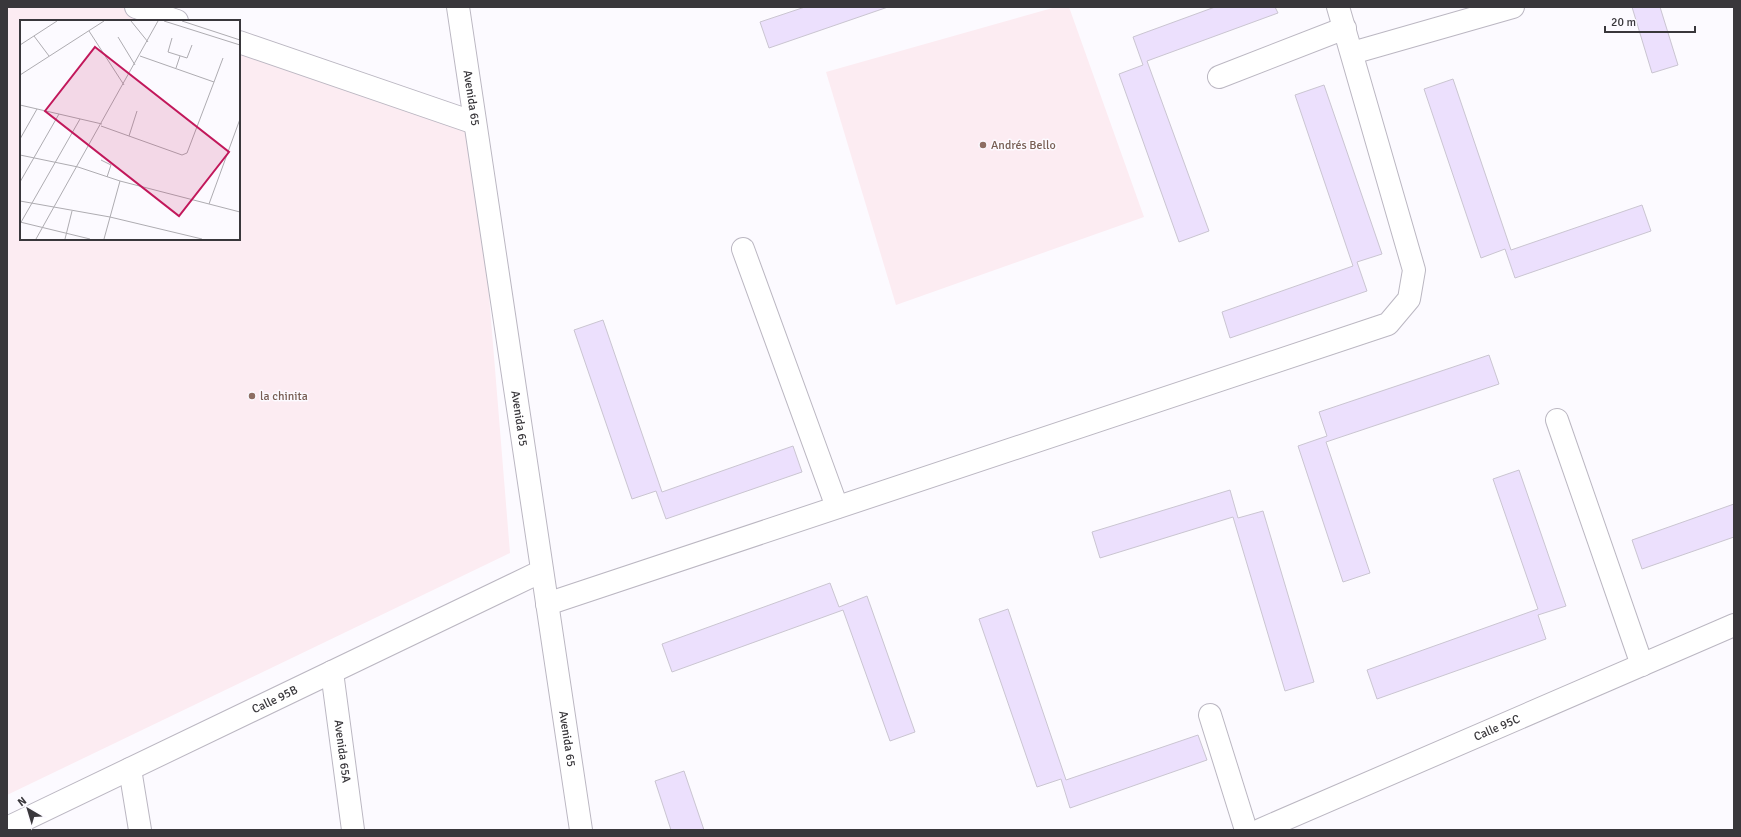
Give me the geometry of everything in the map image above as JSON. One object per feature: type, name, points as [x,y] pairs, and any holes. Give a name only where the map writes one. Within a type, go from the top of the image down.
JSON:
[{"type":"street","points":[[136,7],[174,20]]},
{"type":"street","name":"Avenida 65","points":[[458,7],[580,830]]},
{"type":"street","points":[[547,604],[1388,324],[1409,299],[1414,270],[1338,7]]},
{"type":"street","points":[[1352,53],[1512,7]]},
{"type":"street","points":[[1219,77],[1345,28]]},
{"type":"street","points":[[240,42],[475,123]]},
{"type":"street","points":[[743,249],[837,507]]},
{"type":"street","points":[[1558,420],[1642,665]]},
{"type":"street","name":"Calle 95B","points":[[7,828],[542,571]]},
{"type":"street","name":"Calle 95C","points":[[1260,830],[1734,625]]},
{"type":"street","name":"Avenida 65A","points":[[332,672],[354,830]]},
{"type":"street","points":[[1210,715],[1246,830]]},
{"type":"street","points":[[130,768],[140,830]]},
{"type":"shaded area","name":"la chinita","points":[[7,7],[136,7],[174,20],[20,20],[20,240],[240,240],[240,42],[475,123],[510,553],[7,795]]},
{"type":"shaded area","name":"Andrés Bello","points":[[1056,7],[1069,7],[1144,217],[896,305],[826,72]]},
{"type":"building","points":[[805,7],[888,7],[769,48],[760,22]]},
{"type":"building","points":[[1215,7],[1275,7],[1278,13],[1147,61],[1209,231],[1179,242],[1119,74],[1143,65],[1133,37]]},
{"type":"building","points":[[1632,7],[1660,7],[1678,65],[1652,73]]},
{"type":"building","points":[[1453,79],[1511,250],[1642,205],[1651,231],[1515,278],[1505,249],[1481,258],[1424,89]]},
{"type":"building","points":[[1324,85],[1382,254],[1357,262],[1367,291],[1230,338],[1222,312],[1353,266],[1295,95]]},
{"type":"building","points":[[603,320],[662,492],[793,446],[802,472],[666,519],[656,491],[632,499],[574,330]]},
{"type":"building","points":[[1489,355],[1499,384],[1326,442],[1370,573],[1343,582],[1298,446],[1327,436],[1319,412]]},
{"type":"building","points":[[1519,470],[1566,606],[1538,615],[1546,639],[1377,699],[1367,670],[1538,609],[1493,479]]},
{"type":"building","points":[[1230,490],[1238,518],[1263,511],[1314,682],[1285,691],[1233,517],[1100,558],[1092,532]]},
{"type":"building","points":[[1734,504],[1734,537],[1642,569],[1632,540]]},
{"type":"building","points":[[830,583],[839,607],[867,596],[915,732],[890,741],[843,610],[672,672],[662,644]]},
{"type":"building","points":[[1008,609],[1066,780],[1198,735],[1207,760],[1070,808],[1061,779],[1037,787],[979,619]]},
{"type":"building","points":[[684,771],[704,830],[671,830],[655,781]]},
{"type":"place","name":"Andrés Bello","points":[[983,145]]},
{"type":"place","name":"la chinita","points":[[252,396]]}]
